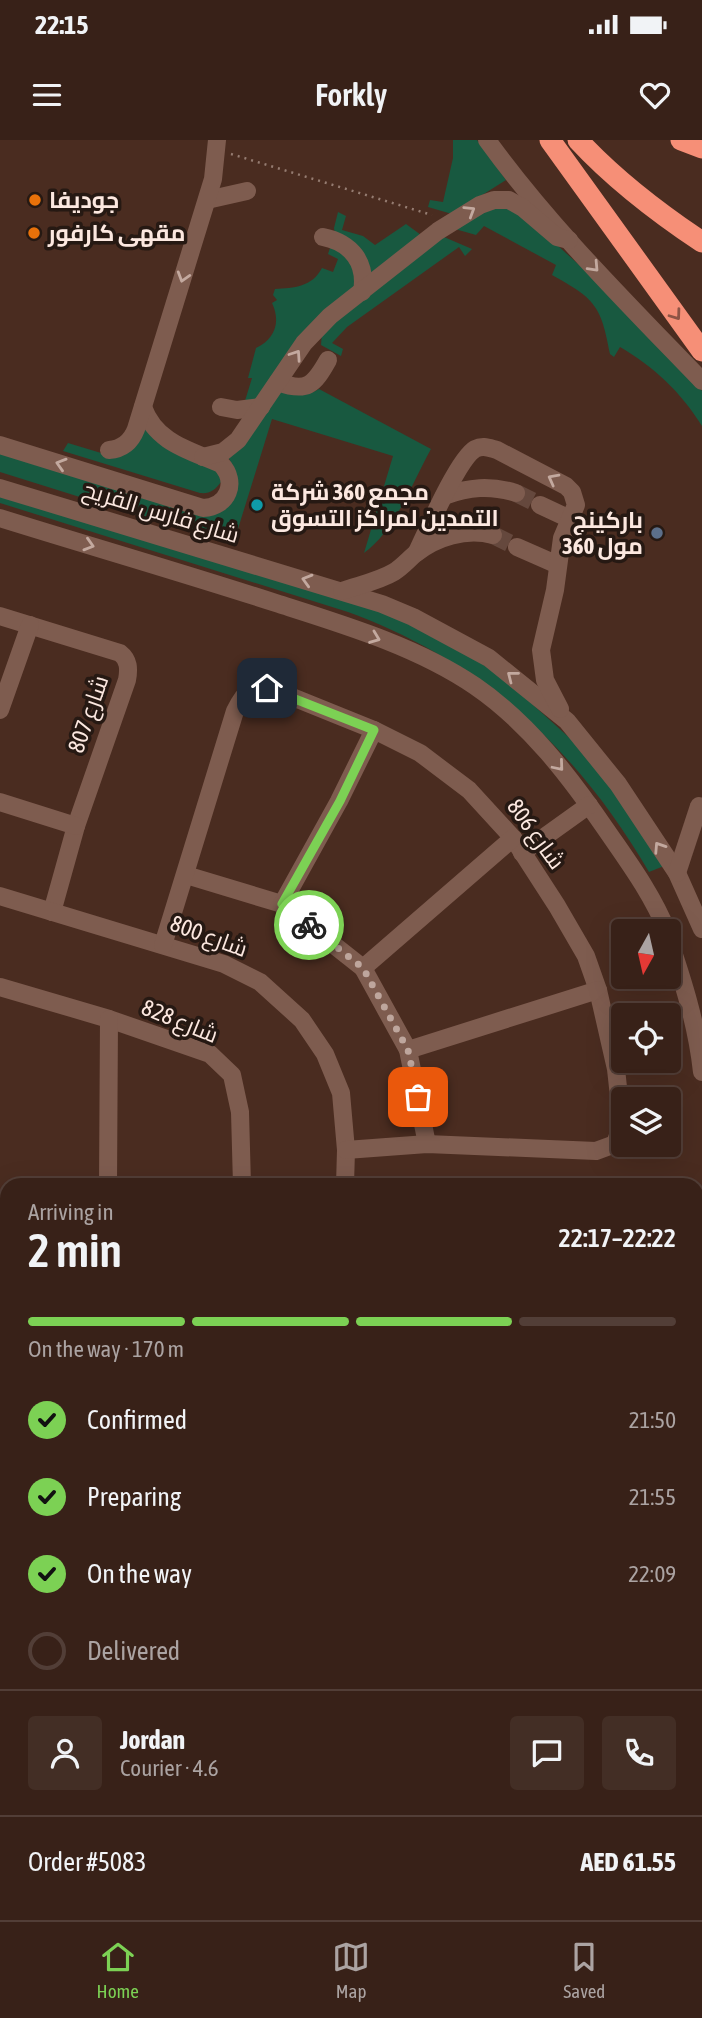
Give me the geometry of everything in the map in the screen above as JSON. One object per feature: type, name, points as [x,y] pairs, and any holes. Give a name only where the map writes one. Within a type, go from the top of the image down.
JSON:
[{"type":"highway","points":[[550,140],[702,351]]},
{"type":"highway","points":[[578,140],[652,209],[702,242]]},
{"type":"highway","points":[[681,140],[702,148]]},
{"type":"street","points":[[487,140],[516,180],[569,240],[702,381]]},
{"type":"street","points":[[109,450],[123,446],[134,436],[223,144]]},
{"type":"street","points":[[207,200],[247,191]]},
{"type":"street","points":[[204,457],[223,452],[231,446],[315,330],[345,303],[452,223],[486,202],[502,199],[516,203],[556,237],[569,240]]},
{"type":"street","points":[[323,237],[342,243],[359,259],[363,269],[362,292]]},
{"type":"street","points":[[278,382],[290,387],[304,388],[319,377],[328,360]]},
{"type":"street","points":[[0,445],[203,508],[218,505],[225,500],[230,477],[221,464],[178,446],[160,435],[152,426],[143,407]]},
{"type":"street","points":[[221,407],[237,411],[261,408]]},
{"type":"street","points":[[417,552],[444,496],[470,453],[477,448],[497,450],[566,486],[576,505],[562,538],[541,660],[549,689],[567,721]]},
{"type":"street","points":[[444,496],[485,487],[516,493]]},
{"type":"street","name":"شارع فارس الفريح","points":[[0,488],[342,591],[413,617],[489,658],[567,721],[618,784],[677,873],[702,929]]},
{"type":"street","points":[[6,520],[21,520],[30,514],[31,505],[24,496]]},
{"type":"street","points":[[540,505],[570,519]]},
{"type":"street","points":[[63,537],[58,524],[61,517],[74,512]]},
{"type":"street","points":[[6,520],[318,617],[395,646],[447,670],[477,688],[522,725],[554,761],[589,805],[637,874],[662,919]]},
{"type":"street","points":[[342,591],[384,577],[402,566],[417,552],[456,534],[475,532],[493,535]]},
{"type":"street","points":[[517,547],[558,565]]},
{"type":"street","name":"شارع 807","points":[[0,616],[120,653],[128,667],[127,680],[76,826],[52,912]]},
{"type":"street","points":[[0,710],[30,625]]},
{"type":"street","name":"شارع 806","points":[[163,945],[235,711],[246,693],[261,687],[275,690],[374,730],[420,753],[470,790],[517,845],[586,956],[598,990],[616,1069],[621,1124],[615,1144],[596,1151],[427,1144],[346,1150]]},
{"type":"street","points":[[282,904],[340,801],[374,730]]},
{"type":"street","points":[[0,802],[76,826]]},
{"type":"street","points":[[363,968],[517,845],[589,805]]},
{"type":"street","points":[[677,873],[699,806]]},
{"type":"street","points":[[186,875],[282,904],[363,968],[408,1050],[427,1144]]},
{"type":"street","name":"شارع 800","points":[[0,896],[224,964],[260,982],[302,1020],[325,1054],[341,1093],[346,1150],[345,1178]]},
{"type":"street","points":[[681,977],[700,1051],[702,1072]]},
{"type":"street","name":"شارع 828","points":[[0,987],[109,1019],[210,1054],[232,1075],[240,1112],[242,1178]]},
{"type":"street","points":[[408,1050],[598,990]]},
{"type":"street","points":[[108,1178],[109,1019]]},
{"type":"path","points":[[223,144],[452,223]]},
{"type":"green space","points":[[453,140],[477,140],[506,180],[452,214],[428,207],[430,200],[443,202],[453,158]]},
{"type":"green space","points":[[481,205],[516,208],[677,356],[702,391],[702,426],[676,391],[644,363],[620,347],[614,357],[610,354],[603,324],[594,305],[552,275],[556,265],[484,226],[476,235],[448,227]]},
{"type":"green space","points":[[338,212],[346,216],[342,230],[363,236],[375,245],[406,224],[421,235],[374,279],[335,234]]},
{"type":"green space","points":[[437,234],[472,249],[465,256],[459,247],[347,327],[332,343],[343,349],[341,356],[321,345],[322,332]]},
{"type":"green space","points":[[331,245],[351,257],[356,282],[351,295],[255,405],[244,404],[252,378],[248,378],[256,348],[272,335],[276,323],[272,303],[277,300],[273,295],[275,289],[308,283],[322,268],[333,272],[338,259],[328,254]]},
{"type":"green space","points":[[276,388],[298,395],[319,389],[431,449],[394,519],[375,544],[364,553],[393,456],[272,419],[233,545],[0,472],[0,448],[204,509],[236,474],[227,454]]},
{"type":"green space","points":[[145,425],[217,465],[221,482],[217,487],[207,493],[200,493],[63,451],[68,443],[111,456]]},
{"type":"green space","points":[[0,487],[372,605],[474,658],[509,683],[574,742],[601,772],[664,866],[649,872],[591,787],[558,749],[522,715],[442,656],[396,632],[348,612],[0,503]]},
{"type":"tunnel","points":[[516,493],[540,505]]},
{"type":"tunnel","points":[[493,535],[517,547]]},
{"type":"way so far","points":[[309,925],[363,968],[408,1050],[418,1097]]},
{"type":"place","name":"جوديفا","points":[[35,200]]},
{"type":"place","name":"مقهى كارفور","points":[[34,233]]},
{"type":"place","name":"مجمع 360 شركة التمدين لمراكز التسوق","points":[[257,505]]},
{"type":"place","name":"باركينج مول 360","points":[[657,533]]},
{"type":"route","points":[[267,688],[374,730],[340,801],[282,904],[309,925]]}]
